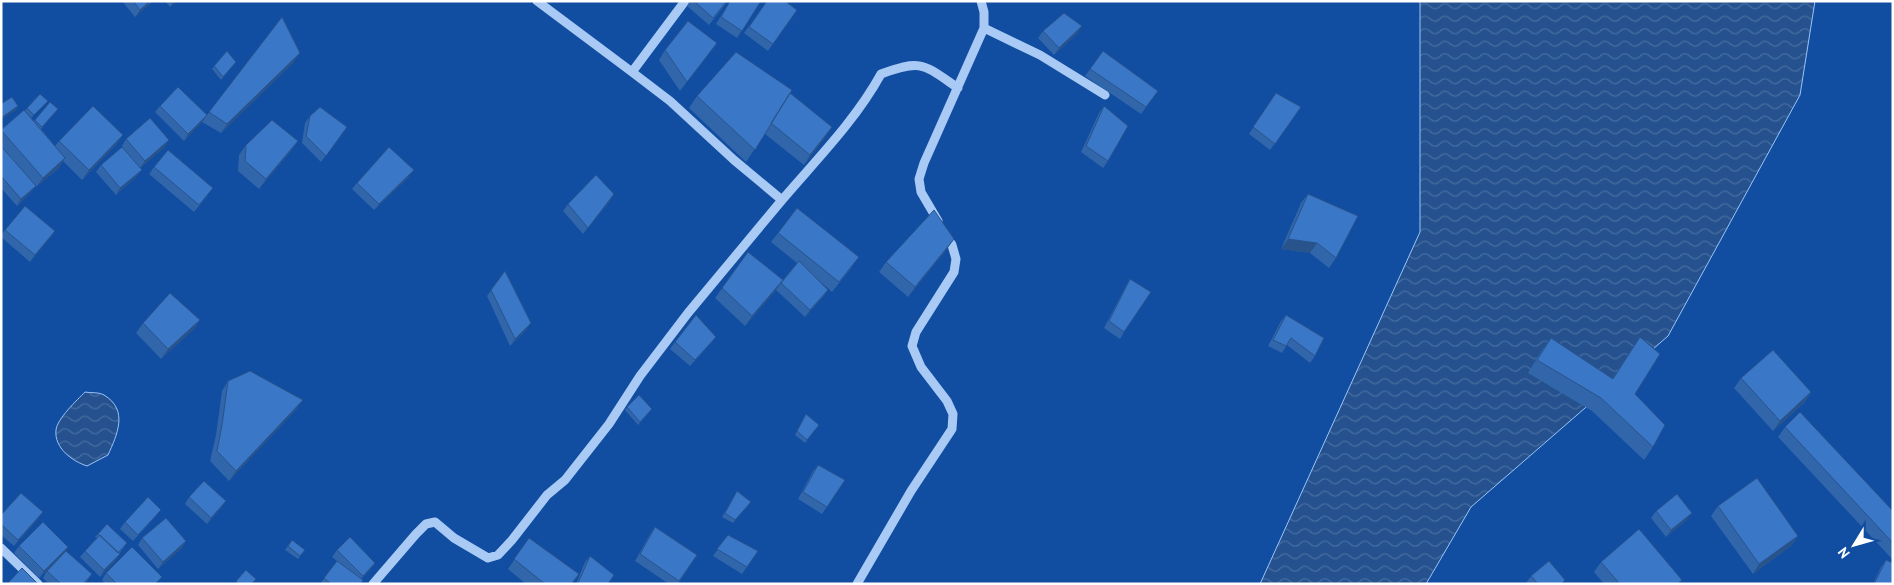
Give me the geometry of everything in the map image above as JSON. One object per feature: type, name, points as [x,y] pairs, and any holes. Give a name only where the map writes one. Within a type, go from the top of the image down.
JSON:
[{"type":"street","points":[[536,1],[670,101],[734,160],[782,200]]},
{"type":"street","points":[[632,72],[685,1]]},
{"type":"street","points":[[857,584],[912,491],[952,429],[953,414],[921,367],[912,346],[916,332],[954,272],[956,259],[952,245],[921,192],[919,178],[984,28],[984,12],[981,1]]},
{"type":"street","points":[[984,28],[1040,55],[1105,95]]},
{"type":"street","points":[[373,584],[426,524],[435,522],[454,538],[488,558],[498,555],[547,495],[565,480],[609,424],[640,376],[688,313],[850,122],[868,99],[881,74],[906,65],[927,67],[958,88]]},
{"type":"street","points":[[1,548],[38,584]]},
{"type":"water","points":[[1420,1],[1815,1],[1800,95],[1668,336],[1471,507],[1426,584],[1260,584],[1420,232]]},
{"type":"water","points":[[85,392],[104,395],[112,401],[119,415],[115,439],[108,455],[87,466],[65,453],[56,437],[57,426],[60,421]]},
{"type":"building","points":[[133,1],[150,1],[140,10]]},
{"type":"building","points":[[694,1],[727,1],[713,18]]},
{"type":"building","points":[[730,1],[761,1],[742,31],[721,17]]},
{"type":"building","points":[[767,1],[785,1],[797,10],[773,44],[749,27]]},
{"type":"building","points":[[1064,13],[1082,26],[1059,48],[1043,31]]},
{"type":"building","points":[[282,17],[300,53],[227,124],[209,112]]},
{"type":"building","points":[[688,21],[717,43],[687,82],[665,50]]},
{"type":"building","points":[[227,51],[236,62],[223,77],[214,66]]},
{"type":"building","points":[[1103,51],[1158,91],[1146,107],[1090,69]]},
{"type":"building","points":[[736,52],[792,90],[755,150],[697,96]]},
{"type":"building","points":[[178,87],[207,115],[188,134],[160,106]]},
{"type":"building","points":[[790,93],[832,127],[810,155],[771,123]]},
{"type":"building","points":[[1276,93],[1301,107],[1275,144],[1253,127]]},
{"type":"building","points":[[40,94],[48,101],[34,115],[27,108]]},
{"type":"building","points":[[12,97],[18,106],[1,118],[1,104]]},
{"type":"building","points":[[50,102],[58,109],[42,127],[35,120]]},
{"type":"building","points":[[93,106],[123,135],[89,170],[59,141]]},
{"type":"building","points":[[1104,106],[1128,126],[1108,161],[1086,146]]},
{"type":"building","points":[[320,107],[347,127],[326,156],[306,136],[310,116]]},
{"type":"building","points":[[24,110],[65,158],[43,178],[1,130]]},
{"type":"building","points":[[150,118],[169,140],[145,161],[126,139]]},
{"type":"building","points":[[272,120],[298,141],[266,179],[245,161],[246,145]]},
{"type":"building","points":[[1,146],[36,186],[21,199],[1,176]]},
{"type":"building","points":[[122,147],[142,170],[120,188],[101,165]]},
{"type":"building","points":[[389,147],[414,170],[379,204],[357,183]]},
{"type":"building","points":[[168,150],[213,188],[199,205],[154,167]]},
{"type":"building","points":[[596,175],[614,194],[588,228],[568,204]]},
{"type":"building","points":[[1308,194],[1358,216],[1336,258],[1317,243],[1288,239]]},
{"type":"building","points":[[25,206],[55,231],[35,255],[5,230]]},
{"type":"building","points":[[797,208],[859,257],[839,282],[778,233]]},
{"type":"building","points":[[934,210],[954,239],[915,287],[886,262]]},
{"type":"building","points":[[748,252],[783,280],[752,316],[722,288]]},
{"type":"building","points":[[799,261],[828,290],[810,310],[781,283]]},
{"type":"building","points":[[505,271],[531,323],[515,339],[491,290]]},
{"type":"building","points":[[1130,279],[1151,292],[1124,332],[1109,321]]},
{"type":"building","points":[[170,293],[200,320],[168,349],[143,323]]},
{"type":"building","points":[[696,315],[716,337],[695,360],[675,342]]},
{"type":"building","points":[[1286,315],[1324,338],[1315,356],[1291,338],[1286,346],[1273,340]]},
{"type":"building","points":[[1640,337],[1660,354],[1635,394],[1665,425],[1653,447],[1601,398],[1537,360],[1551,338],[1613,379]]},
{"type":"building","points":[[1773,350],[1811,392],[1780,421],[1741,378]]},
{"type":"building","points":[[250,371],[303,400],[236,471],[217,451],[228,381]]},
{"type":"building","points":[[639,395],[652,409],[640,422],[627,407]]},
{"type":"building","points":[[1800,412],[1893,511],[1893,543],[1785,427]]},
{"type":"building","points":[[806,414],[819,425],[807,440],[797,431]]},
{"type":"building","points":[[818,465],[845,480],[827,507],[803,492]]},
{"type":"building","points":[[1757,478],[1798,536],[1759,564],[1718,506]]},
{"type":"building","points":[[204,481],[226,501],[211,518],[189,497]]},
{"type":"building","points":[[737,491],[751,502],[735,520],[725,513]]},
{"type":"building","points":[[21,493],[43,512],[18,540],[1,524],[1,515]]},
{"type":"building","points":[[1677,494],[1692,513],[1671,530],[1656,511]]},
{"type":"building","points":[[148,497],[161,510],[138,535],[125,522]]},
{"type":"building","points":[[166,518],[186,541],[163,562],[142,538]]},
{"type":"building","points":[[43,522],[68,547],[44,571],[19,546]]},
{"type":"building","points":[[107,524],[127,543],[118,553],[98,534]]},
{"type":"building","points":[[655,527],[697,555],[679,581],[640,554]]},
{"type":"building","points":[[1639,529],[1682,580],[1677,584],[1620,584],[1601,562]]},
{"type":"building","points":[[100,535],[120,554],[104,570],[85,551]]},
{"type":"building","points":[[728,535],[758,551],[747,567],[717,549]]},
{"type":"building","points":[[350,537],[375,563],[363,576],[337,550]]},
{"type":"building","points":[[529,538],[579,574],[571,584],[545,584],[514,559]]},
{"type":"building","points":[[292,540],[305,550],[300,556],[288,546]]},
{"type":"building","points":[[132,547],[162,577],[155,584],[117,584],[106,573]]},
{"type":"building","points":[[66,551],[92,574],[83,584],[61,584],[47,571]]},
{"type":"building","points":[[590,556],[614,575],[608,584],[578,583]]},
{"type":"building","points":[[1886,560],[1893,563],[1893,584],[1874,584]]},
{"type":"building","points":[[337,561],[363,580],[361,584],[331,584],[324,578]]},
{"type":"building","points":[[1549,561],[1565,580],[1561,584],[1538,584],[1531,576]]},
{"type":"building","points":[[22,568],[38,584],[7,584]]},
{"type":"building","points":[[246,570],[256,579],[251,584],[238,584],[236,581]]}]
